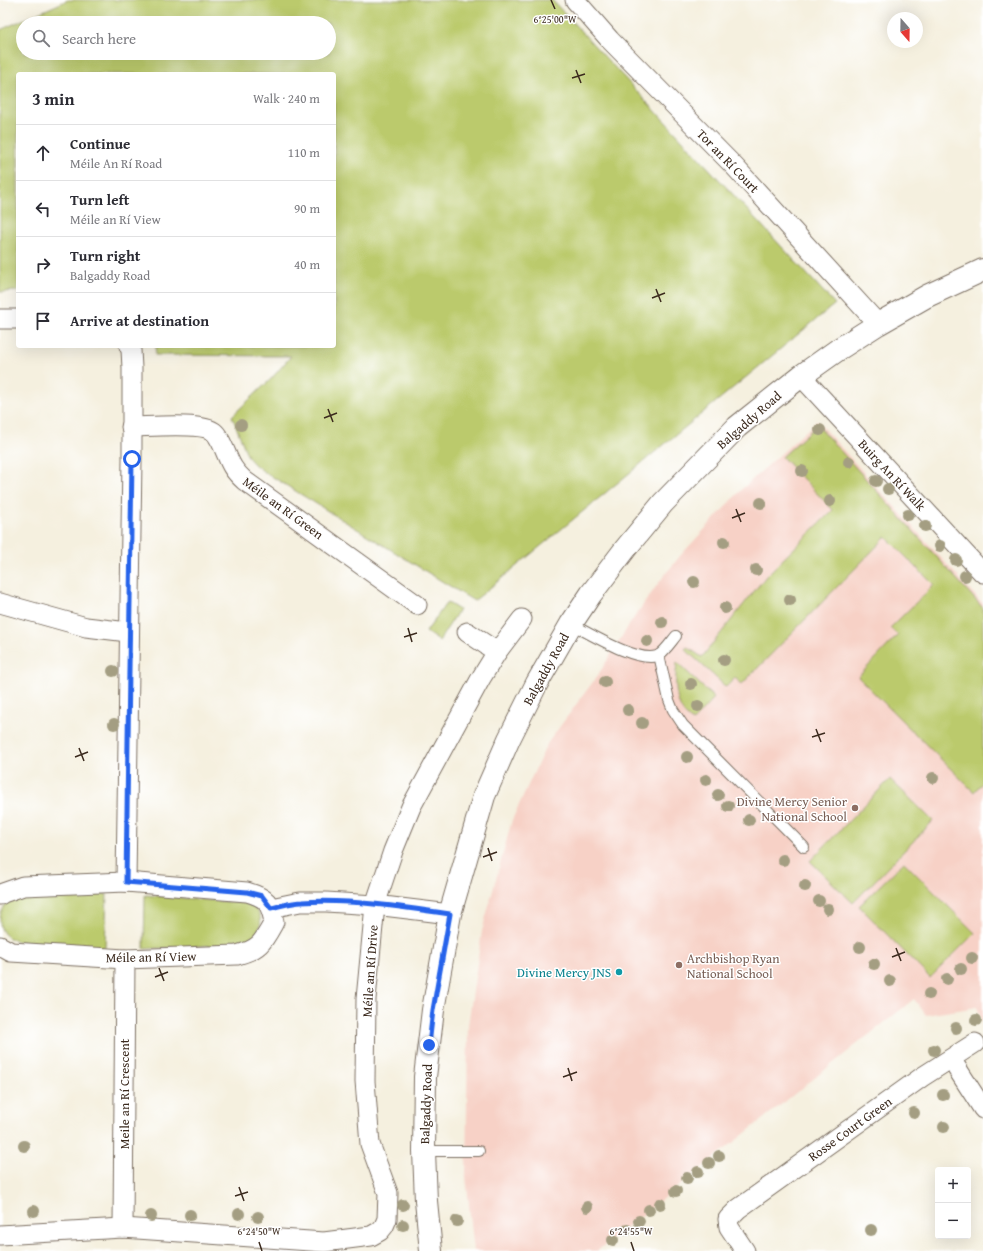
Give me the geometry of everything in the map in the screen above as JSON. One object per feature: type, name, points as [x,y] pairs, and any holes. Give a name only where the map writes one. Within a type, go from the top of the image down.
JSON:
[{"type":"street","name":"Tor an Rí Court","points":[[575,0],[610,40],[734,166],[878,324]]},
{"type":"street","name":"Balgaddy Road","points":[[431,1251],[426,1201],[424,1151],[425,1077],[433,1010],[450,914],[484,796],[509,739],[537,683],[571,624],[598,585],[663,503],[737,427],[801,376],[878,324],[927,296],[983,270]]},
{"type":"street","points":[[0,319],[16,320]]},
{"type":"street","points":[[126,882],[132,368],[130,348]]},
{"type":"street","name":"Buirg An Rí Walk","points":[[801,376],[983,573]]},
{"type":"street","name":"Méile an Rí Green","points":[[131,427],[194,426],[204,427],[214,431],[230,464],[245,482],[417,605]]},
{"type":"street","points":[[0,603],[86,627],[128,632]]},
{"type":"street","name":"Méile an Rí Drive","points":[[123,1228],[324,1242],[371,1236],[380,1232],[384,1226],[387,1219],[388,1193],[370,1144],[365,1081],[366,999],[375,905],[393,851],[411,806],[478,684],[497,652],[522,619]]},
{"type":"street","points":[[467,632],[497,652]]},
{"type":"street","points":[[0,895],[23,886],[126,882],[247,892],[262,896],[271,908],[300,902],[333,902],[375,905],[450,914]]},
{"type":"street","name":"Méile an Rí View","points":[[0,946],[11,952],[125,959],[237,955],[250,952],[261,944],[274,922],[271,908]]},
{"type":"street","name":"Meile an Rí Crescent","points":[[123,1228],[125,959]]},
{"type":"street","name":"Rosse Court Green","points":[[745,1251],[729,1227],[728,1219],[745,1204],[916,1082],[975,1043]]},
{"type":"street","points":[[951,1059],[983,1109]]},
{"type":"street","points":[[0,1235],[123,1228]]},
{"type":"lane","points":[[571,624],[614,647],[651,657],[659,655],[676,636]]},
{"type":"lane","points":[[659,655],[669,700],[673,710],[683,725],[804,846]]},
{"type":"lane","points":[[424,1151],[479,1151]]},
{"type":"shaded area","points":[[817,421],[983,604],[983,1024],[977,1007],[926,1015],[914,999],[597,1251],[474,1251],[466,1177],[468,1025],[482,931],[512,820],[547,744],[598,675],[631,622],[660,581],[680,556],[743,488]]},
{"type":"green space","points":[[68,0],[552,0],[835,304],[474,601],[263,471],[248,457],[232,416],[271,379],[291,356],[155,355],[156,348],[336,348],[336,72],[16,72],[16,291],[0,292],[0,30],[16,23],[16,60],[336,60],[336,16],[32,16]]},
{"type":"green space","points":[[817,425],[983,608],[983,782],[974,792],[858,677],[898,635],[890,628],[934,585],[886,537],[742,684],[735,678],[726,687],[685,649],[687,647],[702,657],[767,575],[833,510],[782,457]]},
{"type":"green space","points":[[447,602],[459,610],[439,641],[426,632]]},
{"type":"green space","points":[[677,662],[714,698],[693,721],[686,716],[679,703],[676,686]]},
{"type":"green space","points":[[890,779],[933,821],[853,903],[810,861]]},
{"type":"green space","points":[[904,862],[975,933],[930,978],[859,906]]},
{"type":"green space","points":[[107,894],[105,948],[15,941],[2,931],[0,924],[1,914],[5,906],[12,900],[32,896]]},
{"type":"green space","points":[[145,895],[244,903],[257,910],[260,919],[259,927],[254,936],[238,944],[144,949]]},
{"type":"place","name":"Divine Mercy Senior National School","points":[[855,808]]},
{"type":"place","name":"Archbishop Ryan National School","points":[[679,965]]},
{"type":"place","name":"Divine Mercy JNS","points":[[619,972]]},
{"type":"route","points":[[132,459],[128,632],[126,882],[247,892],[262,896],[271,908],[300,902],[326,902],[375,905],[450,914],[433,1010],[429,1045]]}]
